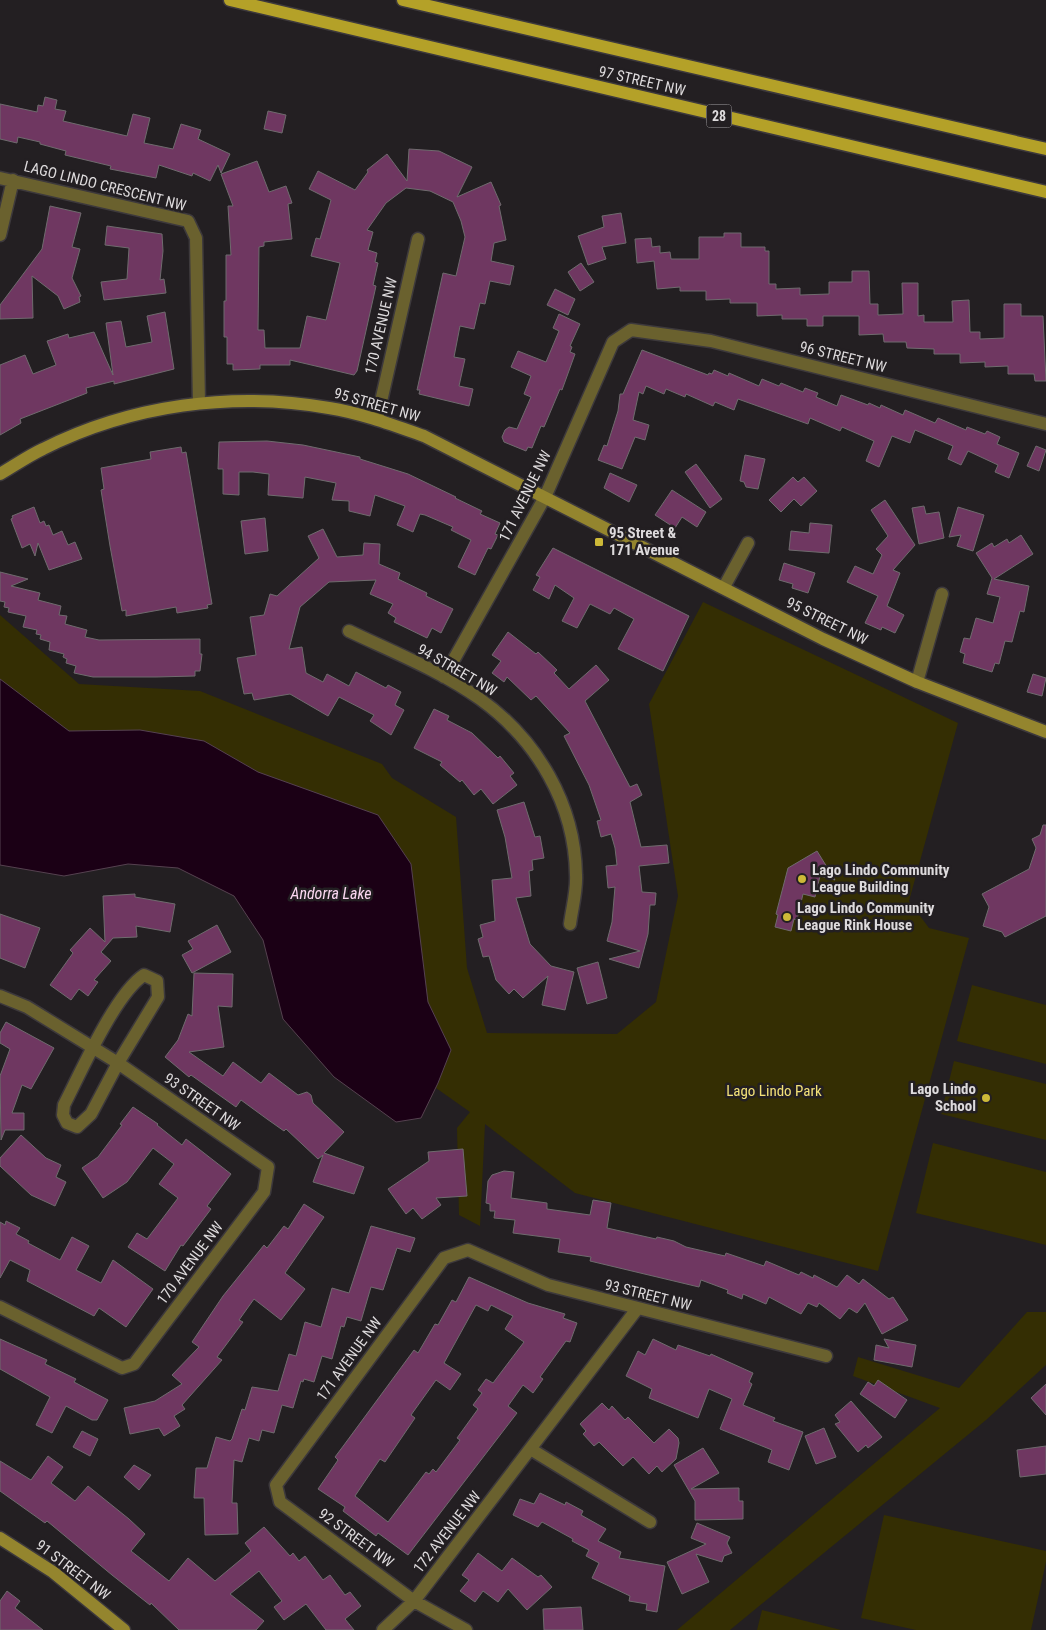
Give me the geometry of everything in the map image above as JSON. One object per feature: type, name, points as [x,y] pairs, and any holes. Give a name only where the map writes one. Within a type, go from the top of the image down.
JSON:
[{"type":"main road","name":"97 STREET NW","points":[[230,0],[1046,192]]},
{"type":"main road","name":"97 STREET NW","points":[[403,0],[1046,149]]},
{"type":"street","name":"LAGO LINDO CRESCENT NW","points":[[0,235],[6,179],[188,221],[196,238],[199,403]]},
{"type":"street","name":"170 AVENUE NW","points":[[377,419],[418,239]]},
{"type":"street","name":"96 STREET NW","points":[[631,330],[711,341],[1046,424]]},
{"type":"street","name":"171 AVENUE NW","points":[[444,677],[545,497],[613,342],[631,330]]},
{"type":"street","name":"95 STREET NW","points":[[0,474],[43,449],[94,428],[136,415],[199,403],[298,403],[331,408],[377,419],[450,448],[823,638],[917,682],[1046,732]]},
{"type":"street","points":[[724,588],[748,543]]},
{"type":"street","points":[[917,682],[942,594]]},
{"type":"street","name":"94 STREET NW","points":[[349,631],[444,677],[479,699],[526,741],[557,791],[565,812],[576,862],[576,878],[570,924]]},
{"type":"street","points":[[144,975],[157,981],[158,997],[91,1114],[77,1127],[67,1123],[63,1115],[64,1105],[92,1049],[132,983],[144,975]]},
{"type":"street","name":"93 STREET NW","points":[[0,996],[27,1007],[118,1064],[268,1167]]},
{"type":"street","name":"170 AVENUE NW","points":[[0,1306],[122,1368],[134,1364],[264,1192],[268,1167]]},
{"type":"street","name":"171 AVENUE NW","points":[[280,1502],[276,1485],[444,1258],[468,1250]]},
{"type":"street","name":"93 STREET NW","points":[[468,1250],[548,1285],[826,1356]]},
{"type":"street","name":"172 AVENUE NW","points":[[383,1630],[414,1601],[532,1450],[637,1309]]},
{"type":"street","points":[[532,1450],[650,1522]]},
{"type":"street","name":"92 STREET NW","points":[[280,1502],[414,1601],[466,1630]]},
{"type":"street","name":"91 STREET NW","points":[[0,1538],[53,1572],[124,1630]]},
{"type":"green space","name":"Lago Lindo Park","points":[[703,602],[958,723],[909,901],[929,928],[969,938],[878,1271],[575,1193],[485,1124],[480,1226],[459,1215],[457,1128],[470,1112],[436,1088],[421,1118],[396,1122],[334,1077],[283,1019],[263,940],[234,896],[178,868],[128,864],[64,876],[0,865],[0,615],[79,684],[200,691],[382,764],[392,778],[456,817],[467,968],[487,1033],[617,1034],[656,1002],[678,896],[649,704]]},
{"type":"green space","points":[[972,985],[1046,1005],[1046,1064],[957,1041]]},
{"type":"green space","points":[[954,1061],[1046,1084],[1046,1140],[941,1114]]},
{"type":"green space","points":[[933,1143],[1046,1172],[1046,1245],[916,1213]]},
{"type":"green space","points":[[1027,1312],[1046,1312],[1046,1365],[986,1420],[730,1630],[677,1630],[940,1408],[853,1376],[858,1357],[959,1388]]},
{"type":"green space","points":[[884,1515],[1046,1551],[1046,1562],[1031,1630],[916,1630],[861,1618]]},
{"type":"green space","points":[[762,1610],[841,1630],[757,1630]]},
{"type":"water","name":"Andorra Lake","points":[[0,679],[69,731],[140,730],[204,741],[258,772],[378,815],[411,864],[428,1002],[451,1050],[421,1118],[396,1122],[334,1077],[283,1019],[263,940],[234,896],[178,868],[128,864],[64,876],[0,865]]},
{"type":"building","points":[[45,97],[57,100],[55,109],[66,111],[63,121],[127,136],[133,114],[150,118],[144,143],[173,149],[181,124],[201,130],[198,139],[230,154],[221,173],[218,165],[210,181],[193,173],[192,176],[159,165],[156,178],[110,169],[111,166],[65,155],[66,151],[40,144],[40,142],[18,137],[17,143],[0,139],[0,104],[37,112],[38,105],[43,106]]},
{"type":"building","points":[[268,111],[286,115],[282,133],[264,129]]},
{"type":"building","points":[[409,149],[439,151],[472,167],[457,197],[491,182],[501,205],[499,206],[506,240],[494,243],[491,261],[514,266],[510,285],[490,281],[485,304],[480,303],[474,329],[460,326],[454,357],[465,359],[459,386],[473,389],[469,406],[419,394],[420,390],[417,390],[443,273],[456,276],[465,237],[453,202],[430,191],[406,188],[386,203],[367,230],[373,232],[368,250],[377,253],[375,262],[378,263],[373,285],[376,286],[357,371],[354,375],[290,360],[290,365],[260,365],[260,369],[233,370],[233,364],[227,364],[227,337],[224,337],[224,301],[226,301],[226,255],[231,255],[228,206],[233,206],[221,174],[257,161],[269,192],[286,186],[292,203],[288,204],[292,239],[264,242],[264,246],[259,247],[258,330],[264,330],[265,348],[300,348],[307,316],[326,320],[340,263],[311,256],[316,238],[320,239],[331,200],[309,189],[318,171],[355,190],[368,172],[367,170],[387,154],[407,181]]},
{"type":"building","points":[[50,206],[81,213],[72,247],[80,249],[72,278],[81,296],[79,297],[80,302],[64,309],[58,296],[32,276],[33,318],[0,319],[0,305],[42,249]]},
{"type":"building","points":[[621,213],[626,243],[602,247],[606,259],[588,265],[578,236],[604,227],[602,216]]},
{"type":"building","points":[[107,226],[162,234],[163,251],[160,280],[164,279],[166,293],[104,300],[101,282],[127,279],[129,248],[105,245]]},
{"type":"building","points":[[724,233],[741,233],[741,247],[765,247],[765,251],[769,251],[769,284],[776,284],[776,289],[800,288],[800,295],[829,294],[829,282],[852,282],[852,271],[869,271],[870,304],[878,304],[878,315],[903,314],[902,283],[918,283],[918,316],[924,315],[924,322],[953,322],[952,301],[969,300],[970,332],[980,332],[980,339],[1004,338],[1004,304],[1021,304],[1021,316],[1043,316],[1046,381],[1035,381],[1034,374],[1008,374],[1008,366],[985,367],[985,362],[960,363],[960,354],[934,354],[934,349],[907,348],[906,342],[884,342],[883,334],[859,335],[859,316],[823,316],[823,326],[807,326],[807,319],[782,319],[782,315],[757,316],[757,303],[730,303],[730,299],[706,300],[706,291],[680,291],[680,287],[657,289],[654,261],[637,263],[635,239],[651,238],[652,247],[660,246],[660,253],[670,252],[671,259],[699,259],[699,237],[724,237]]},
{"type":"building","points":[[581,263],[594,282],[580,291],[568,272]]},
{"type":"building","points":[[555,289],[575,299],[568,315],[547,305]]},
{"type":"building","points":[[165,312],[174,369],[114,384],[114,381],[86,388],[87,393],[20,419],[21,423],[0,435],[0,365],[25,355],[33,374],[56,365],[47,341],[68,334],[69,338],[94,332],[113,375],[106,323],[121,321],[126,347],[152,342],[147,316]]},
{"type":"building","points":[[559,314],[580,324],[570,346],[572,347],[570,352],[575,354],[562,390],[560,389],[544,427],[541,426],[532,448],[528,447],[526,451],[504,442],[502,437],[505,430],[509,427],[517,429],[531,397],[524,394],[531,376],[511,367],[518,351],[546,362],[559,331],[553,328]]},
{"type":"building","points":[[642,350],[708,375],[709,373],[712,374],[714,370],[728,376],[729,373],[759,386],[762,379],[779,386],[781,383],[803,392],[805,388],[818,393],[816,397],[837,406],[841,395],[880,408],[881,405],[903,415],[905,410],[935,423],[938,418],[966,430],[967,427],[985,434],[987,431],[1000,437],[997,444],[1019,453],[1009,478],[995,472],[998,465],[968,451],[961,465],[948,459],[953,446],[915,430],[910,443],[892,436],[879,467],[866,461],[874,441],[842,427],[840,431],[810,418],[808,424],[738,399],[734,410],[715,402],[713,406],[686,394],[685,397],[666,389],[664,394],[646,386],[643,394],[639,392],[633,420],[649,425],[645,440],[635,437],[622,469],[598,460],[604,445],[607,446],[618,411],[620,394],[623,394]]},
{"type":"building","points":[[267,441],[303,445],[360,457],[360,459],[408,474],[456,497],[482,511],[480,514],[500,523],[495,534],[498,535],[491,549],[488,548],[475,575],[458,567],[471,540],[451,530],[453,527],[425,515],[420,514],[413,532],[397,525],[405,506],[375,495],[370,516],[349,511],[349,501],[332,500],[336,483],[305,477],[303,498],[268,495],[269,474],[253,472],[239,472],[239,495],[223,494],[223,469],[218,469],[219,442]]},
{"type":"building","points":[[1036,446],[1046,450],[1039,471],[1027,466]]},
{"type":"building","points":[[181,447],[182,453],[186,452],[212,604],[207,605],[208,608],[177,613],[176,607],[126,616],[126,610],[122,611],[110,546],[101,490],[104,489],[101,468],[151,459],[150,452]]},
{"type":"building","points":[[745,455],[765,459],[758,489],[746,487],[744,482],[740,481]]},
{"type":"building","points":[[696,464],[722,499],[710,508],[685,472]]},
{"type":"building","points":[[610,473],[637,485],[629,502],[604,488]]},
{"type":"building","points":[[793,477],[798,482],[804,477],[817,491],[801,506],[794,499],[781,512],[769,500]]},
{"type":"building","points":[[672,490],[706,512],[697,527],[682,517],[675,528],[655,515]]},
{"type":"building","points":[[885,500],[915,545],[893,570],[900,573],[887,606],[904,615],[895,633],[882,627],[881,630],[865,623],[878,596],[847,582],[855,566],[873,574],[882,555],[876,549],[888,536],[871,510]]},
{"type":"building","points":[[924,506],[926,514],[939,512],[944,538],[919,544],[912,508]]},
{"type":"building","points":[[34,507],[40,523],[44,521],[46,526],[49,525],[53,535],[62,531],[68,545],[75,542],[82,559],[49,570],[38,543],[35,556],[30,544],[22,548],[11,519],[13,518],[12,516]]},
{"type":"building","points":[[958,507],[984,515],[973,551],[957,546],[961,535],[949,537]]},
{"type":"building","points":[[265,518],[268,551],[245,554],[241,521]]},
{"type":"building","points":[[810,523],[832,525],[829,553],[789,550],[791,531],[809,533]]},
{"type":"building","points":[[323,529],[337,557],[363,555],[364,543],[380,544],[379,564],[400,573],[398,579],[427,593],[426,596],[453,609],[441,633],[432,628],[427,638],[394,622],[396,618],[388,613],[393,604],[370,594],[376,580],[329,582],[300,607],[289,649],[302,647],[306,673],[323,682],[327,674],[349,686],[356,672],[386,688],[388,685],[401,692],[395,705],[404,710],[391,735],[370,721],[374,715],[339,697],[328,716],[290,694],[254,700],[252,693],[244,694],[237,658],[256,655],[250,617],[264,615],[270,594],[277,596],[319,558],[308,536]]},
{"type":"building","points":[[1021,535],[1033,554],[994,579],[1029,586],[1024,612],[1020,611],[1012,642],[1005,641],[999,664],[995,663],[992,672],[963,663],[965,654],[960,652],[964,638],[970,639],[976,618],[993,623],[1000,597],[987,594],[992,578],[976,553],[992,543],[994,547],[1007,539],[1009,543]]},
{"type":"building","points":[[553,548],[689,616],[663,671],[618,649],[634,619],[614,608],[610,614],[590,604],[577,628],[562,621],[574,598],[555,585],[549,599],[533,590],[540,577],[536,575]]},
{"type":"building","points":[[784,563],[815,573],[808,593],[792,588],[793,584],[779,580]]},
{"type":"building","points":[[0,572],[28,579],[11,586],[40,593],[38,600],[61,606],[59,615],[67,616],[65,624],[87,630],[85,637],[99,640],[200,639],[200,654],[202,654],[200,671],[195,671],[195,676],[156,677],[93,677],[74,673],[76,666],[66,663],[67,659],[63,657],[64,654],[49,650],[50,642],[40,639],[41,635],[36,634],[37,630],[23,627],[26,616],[8,612],[9,608],[4,607],[5,602],[0,601]]},
{"type":"building","points":[[508,632],[536,654],[538,652],[557,670],[554,673],[569,689],[596,665],[609,680],[585,701],[630,787],[637,784],[642,795],[630,802],[641,847],[667,845],[669,863],[639,866],[642,892],[656,893],[655,905],[650,905],[648,934],[639,968],[609,959],[640,951],[607,941],[612,922],[615,887],[608,888],[606,866],[617,865],[615,848],[611,834],[601,837],[597,821],[601,820],[589,785],[564,736],[570,733],[536,696],[531,700],[507,677],[504,682],[492,673],[501,661],[492,655]]},
{"type":"building","points":[[1033,674],[1046,678],[1042,696],[1027,692]]},
{"type":"building","points":[[434,709],[449,716],[447,720],[472,733],[498,758],[500,756],[514,773],[510,776],[517,785],[493,804],[481,789],[474,795],[462,780],[460,782],[440,765],[442,762],[414,748]]},
{"type":"building","points":[[524,802],[535,837],[540,836],[544,858],[532,860],[533,870],[529,871],[531,896],[516,898],[530,944],[551,966],[574,972],[565,1010],[542,1005],[548,976],[523,998],[514,989],[509,994],[496,980],[489,956],[483,957],[478,939],[483,937],[480,925],[495,921],[492,880],[512,878],[505,837],[497,810]]},
{"type":"building","points":[[1043,825],[1046,825],[1046,916],[1005,937],[1002,932],[983,926],[989,907],[982,894],[1029,869],[1036,848],[1032,839],[1040,835]]},
{"type":"building","name":"Lago Lindo Community League Building","points":[[817,851],[835,880],[820,876],[815,897],[803,894],[797,920],[794,919],[791,931],[775,927],[778,915],[776,914],[788,868]]},
{"type":"building","points":[[135,894],[135,897],[175,904],[170,932],[136,926],[137,937],[113,938],[101,952],[111,961],[94,980],[98,982],[88,996],[79,989],[71,1000],[50,985],[73,953],[70,950],[90,928],[105,942],[103,896]]},
{"type":"building","points":[[0,914],[40,928],[25,968],[0,958]]},
{"type":"building","points":[[217,925],[231,952],[192,973],[182,955],[193,949],[188,941]]},
{"type":"building","points":[[598,962],[607,998],[587,1004],[577,968]]},
{"type":"building","points":[[194,973],[233,974],[232,1007],[218,1006],[224,1047],[189,1052],[223,1076],[233,1062],[261,1083],[269,1073],[298,1095],[307,1092],[311,1095],[313,1103],[344,1132],[324,1153],[364,1167],[354,1194],[313,1182],[323,1155],[318,1159],[286,1129],[284,1131],[241,1100],[236,1107],[191,1075],[189,1077],[165,1057],[178,1040],[188,1014],[192,1016]]},
{"type":"building","points":[[6,1022],[54,1048],[31,1089],[22,1085],[12,1113],[24,1113],[24,1130],[5,1130],[1,1140],[0,1076],[10,1049],[0,1043],[0,1033]]},
{"type":"building","points":[[133,1107],[158,1124],[182,1145],[186,1139],[231,1174],[207,1206],[211,1209],[183,1246],[181,1245],[165,1271],[128,1247],[137,1233],[147,1239],[178,1198],[159,1184],[174,1164],[153,1148],[127,1182],[103,1198],[82,1168],[98,1157]]},
{"type":"building","points":[[21,1135],[46,1158],[61,1165],[56,1177],[66,1182],[55,1206],[31,1195],[0,1166],[0,1158]]},
{"type":"building","points":[[463,1149],[467,1196],[436,1198],[441,1205],[422,1219],[413,1208],[406,1214],[388,1189],[429,1161],[428,1152]]},
{"type":"building","points":[[504,1171],[514,1172],[511,1198],[547,1203],[547,1209],[590,1215],[593,1200],[611,1203],[607,1228],[674,1241],[686,1247],[725,1256],[726,1253],[764,1266],[766,1261],[799,1275],[801,1272],[813,1278],[814,1275],[837,1287],[847,1275],[859,1284],[863,1279],[889,1299],[893,1297],[908,1320],[882,1334],[865,1303],[857,1313],[849,1308],[840,1319],[819,1303],[817,1307],[808,1303],[801,1314],[769,1297],[766,1304],[743,1294],[742,1299],[727,1293],[728,1290],[701,1280],[699,1287],[590,1261],[591,1257],[558,1252],[560,1239],[513,1233],[515,1220],[494,1218],[495,1211],[490,1211],[490,1204],[486,1203],[488,1181],[492,1175]]},
{"type":"building","points":[[304,1204],[324,1217],[285,1273],[305,1289],[281,1320],[254,1299],[239,1320],[243,1322],[217,1357],[222,1360],[182,1405],[185,1409],[174,1416],[180,1426],[164,1436],[159,1428],[130,1434],[124,1408],[155,1401],[182,1384],[172,1375],[199,1347],[192,1342],[223,1296],[264,1245],[267,1248],[284,1226],[288,1229]]},
{"type":"building","points":[[6,1221],[20,1228],[16,1234],[29,1241],[28,1243],[60,1260],[72,1237],[89,1246],[76,1270],[101,1283],[113,1260],[153,1289],[126,1327],[99,1308],[94,1316],[27,1281],[30,1270],[10,1260],[0,1278],[0,1222],[5,1225]]},
{"type":"building","points":[[371,1226],[415,1238],[410,1252],[397,1248],[383,1290],[371,1287],[361,1321],[347,1317],[344,1327],[341,1326],[332,1359],[322,1356],[314,1382],[304,1379],[303,1382],[301,1381],[293,1408],[282,1405],[274,1433],[262,1430],[259,1441],[249,1438],[242,1462],[234,1460],[232,1503],[237,1503],[238,1534],[205,1535],[204,1498],[194,1498],[196,1468],[207,1468],[216,1437],[230,1441],[232,1439],[242,1409],[245,1410],[252,1387],[278,1391],[289,1354],[296,1356],[305,1322],[321,1327],[332,1288],[349,1293]]},
{"type":"building","points":[[469,1277],[528,1303],[565,1314],[563,1318],[577,1323],[570,1342],[566,1341],[540,1377],[543,1379],[533,1393],[523,1385],[508,1406],[517,1413],[408,1555],[378,1533],[376,1536],[343,1511],[345,1507],[318,1489],[338,1460],[335,1457],[414,1350],[418,1353],[435,1324],[438,1325],[452,1300],[456,1302]],"holes":[[[476,1305],[488,1311],[491,1305],[513,1316],[505,1329],[524,1342],[493,1383],[486,1379],[478,1390],[482,1393],[473,1405],[478,1409],[457,1438],[460,1440],[436,1472],[433,1469],[429,1474],[426,1472],[388,1522],[355,1496],[380,1459],[385,1462],[415,1418],[411,1415],[436,1380],[450,1390],[461,1374],[444,1363]]]},
{"type":"building","points":[[0,1339],[47,1360],[45,1364],[76,1379],[74,1382],[108,1400],[97,1420],[92,1420],[66,1406],[52,1433],[36,1425],[50,1397],[0,1369]]},
{"type":"building","points":[[653,1339],[676,1350],[678,1345],[710,1356],[711,1354],[753,1373],[749,1382],[752,1384],[743,1405],[775,1418],[773,1421],[803,1432],[789,1470],[768,1462],[772,1450],[720,1429],[732,1399],[709,1389],[698,1418],[649,1398],[652,1389],[626,1376],[638,1351],[645,1355]]},
{"type":"building","points":[[884,1339],[916,1345],[912,1367],[874,1360],[876,1345],[889,1348]]},
{"type":"building","points":[[878,1380],[907,1400],[895,1418],[860,1394],[868,1382],[874,1386]]},
{"type":"building","points":[[1046,1384],[1046,1415],[1031,1398]]},
{"type":"building","points":[[851,1401],[882,1437],[868,1448],[866,1445],[858,1452],[835,1424],[840,1422],[835,1415]]},
{"type":"building","points":[[602,1403],[609,1410],[612,1406],[625,1420],[628,1417],[654,1443],[669,1429],[678,1438],[676,1459],[662,1472],[657,1466],[649,1474],[633,1457],[623,1466],[599,1442],[594,1446],[583,1434],[586,1431],[580,1424]]},
{"type":"building","points":[[824,1428],[836,1457],[816,1464],[805,1436]]},
{"type":"building","points":[[82,1431],[98,1439],[90,1456],[73,1447]]},
{"type":"building","points":[[1046,1446],[1046,1474],[1020,1477],[1017,1450]]},
{"type":"building","points":[[703,1448],[719,1473],[691,1489],[739,1488],[739,1501],[743,1501],[743,1519],[695,1520],[695,1501],[674,1465]]},
{"type":"building","points":[[48,1456],[63,1467],[51,1483],[75,1501],[88,1486],[129,1519],[145,1534],[131,1551],[169,1581],[188,1558],[215,1581],[251,1551],[245,1543],[264,1527],[290,1556],[293,1553],[299,1561],[305,1556],[323,1580],[330,1575],[345,1595],[350,1592],[361,1606],[345,1619],[354,1630],[326,1630],[306,1604],[284,1620],[274,1607],[282,1601],[259,1571],[230,1594],[264,1621],[256,1630],[179,1630],[151,1603],[150,1605],[47,1521],[45,1523],[0,1491],[0,1461],[31,1480]]},
{"type":"building","points":[[134,1465],[151,1475],[139,1490],[124,1477]]},
{"type":"building","points":[[540,1493],[565,1505],[566,1502],[583,1511],[581,1515],[606,1529],[598,1541],[621,1552],[619,1558],[665,1566],[657,1612],[646,1610],[647,1604],[629,1601],[630,1596],[592,1578],[599,1563],[586,1556],[589,1550],[572,1541],[573,1539],[542,1522],[538,1527],[513,1515],[520,1499],[534,1504]]},
{"type":"building","points":[[697,1523],[730,1537],[727,1543],[732,1553],[724,1556],[722,1562],[696,1554],[709,1582],[682,1594],[667,1562],[706,1544],[691,1538]]},
{"type":"building","points":[[478,1553],[502,1571],[512,1558],[538,1577],[541,1575],[552,1587],[527,1610],[508,1589],[498,1602],[483,1591],[475,1602],[460,1591],[469,1580],[462,1575]]},
{"type":"building","points":[[7,1591],[20,1601],[15,1608],[43,1630],[0,1630],[0,1601]]},
{"type":"building","points":[[581,1607],[583,1630],[544,1630],[543,1609]]},
{"type":"place","name":"95 Street & 171 Avenue","points":[[599,542]]},
{"type":"place","name":"Lago Lindo Community League Building","points":[[802,879]]},
{"type":"place","name":"Lago Lindo Community League Rink House","points":[[787,917]]},
{"type":"place","name":"Lago Lindo School","points":[[986,1098]]}]
